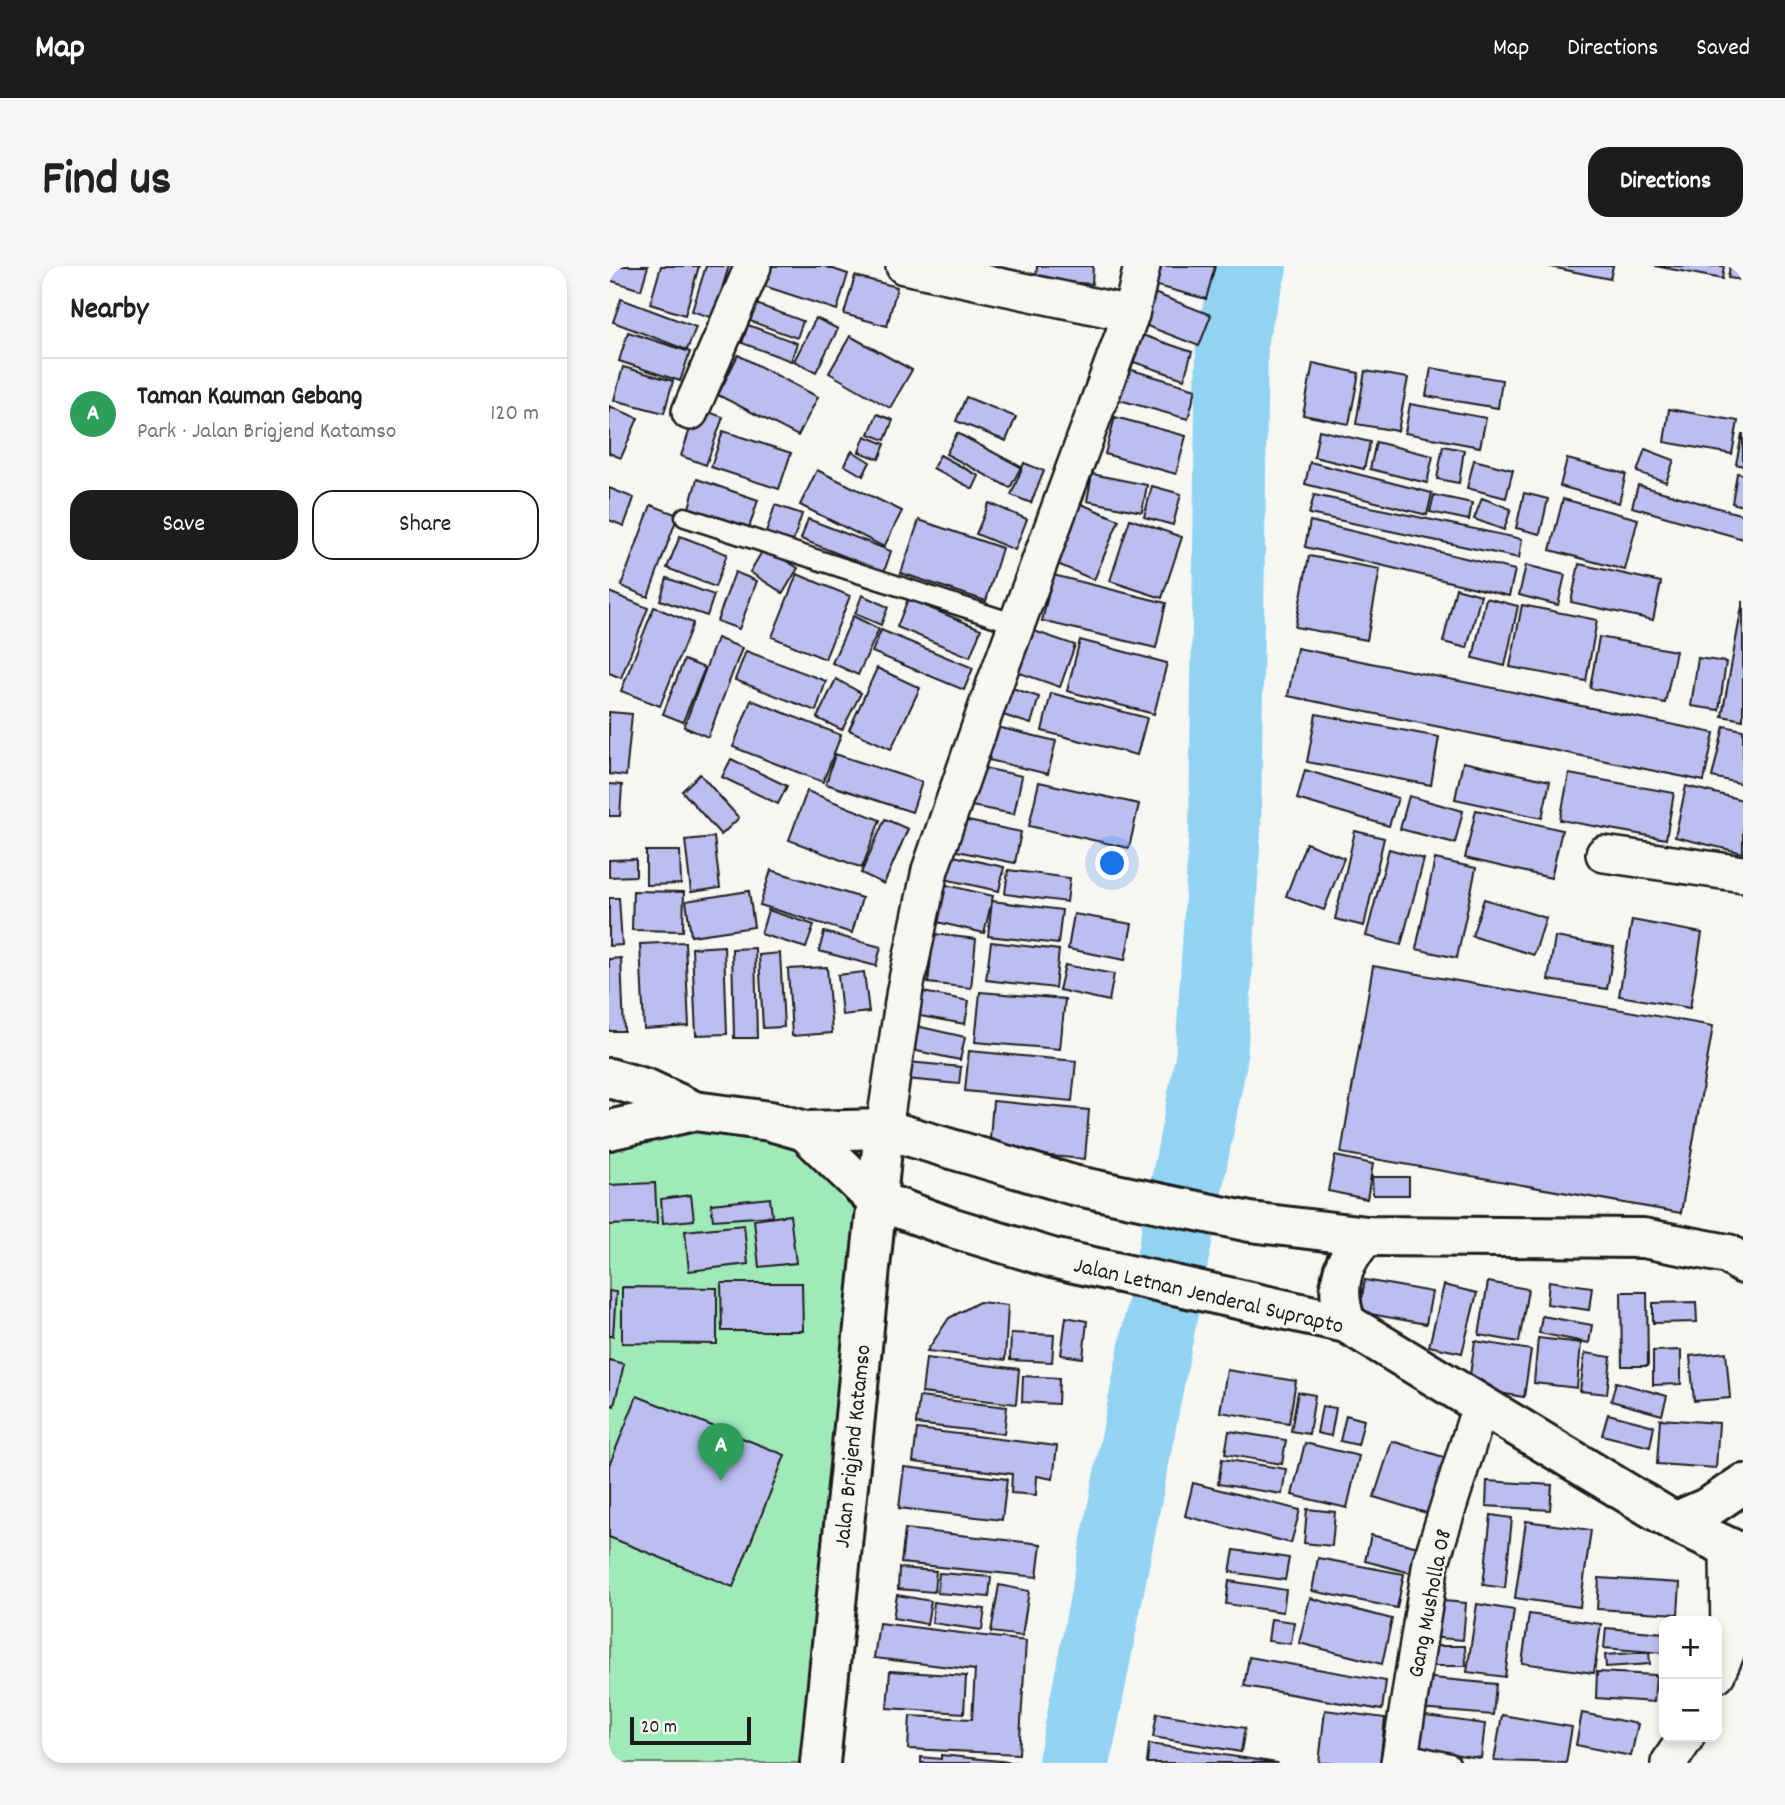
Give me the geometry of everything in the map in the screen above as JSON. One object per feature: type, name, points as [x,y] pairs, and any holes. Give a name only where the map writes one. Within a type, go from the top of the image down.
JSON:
[{"type":"main road","points":[[609,1078],[647,1090],[694,1111],[770,1121],[806,1131],[884,1129],[1073,1185],[1250,1222],[1367,1236],[1643,1238],[1738,1254]]},
{"type":"main road","points":[[609,1130],[694,1111]]},
{"type":"main road","name":"Jalan Brigjend Katamso","points":[[820,1763],[884,1129]]},
{"type":"main road","points":[[806,1131],[876,1200]]},
{"type":"main road","name":"Jalan Letnan Jenderal Suprapto","points":[[876,1200],[950,1227],[1052,1258],[1346,1323],[1675,1522],[1736,1552]]},
{"type":"main road","points":[[1346,1323],[1339,1305],[1338,1285],[1343,1266],[1353,1249],[1367,1236]]},
{"type":"main road","points":[[1675,1522],[1709,1507],[1743,1484]]},
{"type":"street","points":[[690,412],[753,266]]},
{"type":"street","points":[[904,266],[1131,314]]},
{"type":"street","points":[[884,1129],[905,989],[930,870],[1016,624],[1131,314],[1142,266]]},
{"type":"street","points":[[1604,855],[1743,874]]},
{"type":"street","name":"Gang Musholla 08","points":[[1400,1758],[1431,1562],[1480,1406]]},
{"type":"street","points":[[1730,1652],[1736,1552]]},
{"type":"street","points":[[1669,1763],[1683,1742]]},
{"type":"lane","points":[[685,517],[1016,624]]},
{"type":"lane","points":[[1400,1758],[1450,1763]]},
{"type":"green space","points":[[646,1112],[794,1143],[860,1198],[805,1763],[609,1763],[609,1136]]},
{"type":"building","points":[[609,266],[648,266],[641,290],[609,280]]},
{"type":"building","points":[[661,266],[699,266],[685,315],[650,304]]},
{"type":"building","points":[[706,266],[729,266],[713,318],[692,311]]},
{"type":"building","points":[[760,266],[824,266],[848,274],[837,310],[755,283]]},
{"type":"building","points":[[1037,266],[1093,266],[1092,284],[1036,280]]},
{"type":"building","points":[[1159,266],[1215,266],[1206,299],[1154,285]]},
{"type":"building","points":[[1546,266],[1613,266],[1610,279]]},
{"type":"building","points":[[1655,266],[1724,266],[1722,279]]},
{"type":"building","points":[[1730,266],[1743,266],[1743,280],[1728,278]]},
{"type":"building","points":[[855,276],[897,287],[887,326],[844,314]]},
{"type":"building","points":[[1154,293],[1211,315],[1199,346],[1142,324]]},
{"type":"building","points":[[621,299],[696,327],[687,350],[613,322]]},
{"type":"building","points":[[756,304],[803,321],[797,338],[750,321]]},
{"type":"building","points":[[816,318],[838,329],[816,372],[794,361]]},
{"type":"building","points":[[748,325],[797,343],[791,361],[742,343]]},
{"type":"building","points":[[628,332],[690,352],[680,381],[619,361]]},
{"type":"building","points":[[1139,334],[1192,352],[1184,379],[1131,361]]},
{"type":"building","points":[[850,336],[912,370],[890,408],[829,373]]},
{"type":"building","points":[[738,355],[818,397],[798,436],[718,395]]},
{"type":"building","points":[[1313,363],[1359,373],[1349,424],[1303,415]]},
{"type":"building","points":[[623,367],[673,381],[664,413],[614,400]]},
{"type":"building","points":[[1125,368],[1196,389],[1188,419],[1116,399]]},
{"type":"building","points":[[1431,368],[1502,380],[1498,408],[1426,396]]},
{"type":"building","points":[[1365,371],[1408,378],[1398,431],[1356,424]]},
{"type":"building","points":[[966,397],[1016,417],[1006,441],[956,421]]},
{"type":"building","points":[[1410,404],[1486,418],[1480,447],[1405,433]]},
{"type":"building","points":[[609,406],[638,418],[621,458],[609,453]]},
{"type":"building","points":[[697,408],[723,417],[706,465],[681,456]]},
{"type":"building","points":[[1669,409],[1738,421],[1732,454],[1664,442]]},
{"type":"building","points":[[877,414],[893,420],[885,440],[869,434]]},
{"type":"building","points":[[1115,417],[1186,436],[1176,474],[1105,454]]},
{"type":"building","points":[[1319,430],[1370,442],[1364,469],[1314,457]]},
{"type":"building","points":[[723,431],[791,453],[779,489],[711,467]]},
{"type":"building","points":[[957,433],[1021,467],[1010,488],[946,454]]},
{"type":"building","points":[[1743,434],[1743,466],[1736,464]]},
{"type":"building","points":[[865,436],[885,444],[879,459],[859,452]]},
{"type":"building","points":[[1376,442],[1433,456],[1427,483],[1370,469]]},
{"type":"building","points":[[1443,446],[1464,450],[1459,483],[1437,479]]},
{"type":"building","points":[[1645,449],[1674,460],[1666,482],[1637,472]]},
{"type":"building","points":[[852,451],[870,462],[863,476],[844,465]]},
{"type":"building","points":[[940,455],[979,476],[973,489],[933,468]]},
{"type":"building","points":[[1567,459],[1626,474],[1619,503],[1560,486]]},
{"type":"building","points":[[1474,460],[1513,470],[1506,498],[1467,488]]},
{"type":"building","points":[[1310,462],[1432,493],[1427,515],[1305,484]]},
{"type":"building","points":[[1024,463],[1044,471],[1031,503],[1011,495]]},
{"type":"building","points":[[817,470],[902,511],[884,547],[800,505]]},
{"type":"building","points":[[1737,473],[1743,474],[1743,506],[1732,503]]},
{"type":"building","points":[[1092,474],[1147,485],[1142,512],[1087,501]]},
{"type":"building","points":[[697,479],[758,500],[749,528],[689,508]]},
{"type":"building","points":[[1638,485],[1743,515],[1743,539],[1632,507]]},
{"type":"building","points":[[1152,486],[1181,494],[1173,525],[1144,517]]},
{"type":"building","points":[[609,488],[634,498],[624,526],[609,520]]},
{"type":"building","points":[[1524,493],[1548,499],[1540,534],[1516,528]]},
{"type":"building","points":[[1314,495],[1522,539],[1519,558],[1309,514]]},
{"type":"building","points":[[1434,495],[1472,503],[1469,520],[1430,512]]},
{"type":"building","points":[[1482,498],[1511,509],[1504,530],[1474,519]]},
{"type":"building","points":[[1563,499],[1638,519],[1625,570],[1550,550]]},
{"type":"building","points":[[989,503],[1027,519],[1015,550],[976,534]]},
{"type":"building","points":[[1079,503],[1119,520],[1094,580],[1053,562]]},
{"type":"building","points":[[651,505],[678,515],[648,597],[621,586]]},
{"type":"building","points":[[775,505],[802,514],[792,545],[765,536]]},
{"type":"building","points":[[808,519],[891,551],[884,572],[801,539]]},
{"type":"building","points":[[1130,519],[1182,537],[1162,598],[1110,581]]},
{"type":"building","points":[[919,520],[1002,548],[986,601],[901,573]]},
{"type":"building","points":[[1310,521],[1515,570],[1509,596],[1305,547]]},
{"type":"building","points":[[680,536],[727,554],[715,587],[667,568]]},
{"type":"building","points":[[764,548],[798,568],[783,593],[750,572]]},
{"type":"building","points":[[1309,556],[1380,569],[1367,640],[1295,627]]},
{"type":"building","points":[[1579,564],[1661,582],[1653,620],[1571,602]]},
{"type":"building","points":[[1526,565],[1565,575],[1558,605],[1519,595]]},
{"type":"building","points":[[735,572],[757,581],[739,629],[717,621]]},
{"type":"building","points":[[797,574],[850,596],[825,659],[772,637]]},
{"type":"building","points":[[1053,575],[1166,603],[1156,648],[1042,621]]},
{"type":"building","points":[[667,578],[714,595],[707,616],[660,600]]},
{"type":"building","points":[[1456,588],[1481,595],[1467,648],[1443,642]]},
{"type":"building","points":[[609,592],[648,608],[621,678],[609,673]]},
{"type":"building","points":[[862,595],[888,607],[881,625],[855,614]]},
{"type":"building","points":[[1486,598],[1518,606],[1505,666],[1473,658]]},
{"type":"building","points":[[908,599],[981,629],[970,657],[897,627]]},
{"type":"building","points":[[1743,601],[1743,720],[1722,716]]},
{"type":"building","points":[[1522,605],[1597,620],[1586,681],[1510,667]]},
{"type":"building","points":[[654,607],[693,623],[660,706],[621,691]]},
{"type":"building","points":[[853,616],[879,629],[858,675],[832,663]]},
{"type":"building","points":[[881,630],[973,668],[964,690],[872,652]]},
{"type":"building","points":[[1031,630],[1075,645],[1060,687],[1017,672]]},
{"type":"building","points":[[1599,637],[1676,651],[1665,703],[1590,688]]},
{"type":"building","points":[[717,638],[742,648],[708,737],[684,727]]},
{"type":"building","points":[[1080,640],[1167,663],[1154,714],[1067,691]]},
{"type":"building","points":[[1297,648],[1714,733],[1704,781],[1288,696]]},
{"type":"building","points":[[746,651],[826,681],[816,711],[735,680]]},
{"type":"building","points":[[1698,658],[1726,662],[1719,710],[1691,706]]},
{"type":"building","points":[[684,660],[705,668],[683,722],[663,714]]},
{"type":"building","points":[[877,668],[920,688],[891,749],[849,730]]},
{"type":"building","points":[[836,679],[861,693],[842,730],[817,718]]},
{"type":"building","points":[[1009,687],[1039,697],[1031,724],[1000,714]]},
{"type":"building","points":[[1051,693],[1147,718],[1137,755],[1042,731]]},
{"type":"building","points":[[751,700],[841,735],[823,782],[733,747]]},
{"type":"building","points":[[609,712],[632,714],[626,776],[609,774]]},
{"type":"building","points":[[1316,714],[1439,737],[1431,785],[1307,762]]},
{"type":"building","points":[[1724,726],[1743,730],[1743,784],[1712,777]]},
{"type":"building","points":[[997,727],[1056,741],[1048,774],[989,760]]},
{"type":"building","points":[[835,754],[922,782],[912,812],[826,784]]},
{"type":"building","points":[[731,759],[787,786],[778,804],[722,777]]},
{"type":"building","points":[[1463,762],[1550,781],[1542,818],[1455,799]]},
{"type":"building","points":[[979,767],[1022,776],[1014,814],[971,806]]},
{"type":"building","points":[[1305,770],[1398,798],[1389,826],[1297,799]]},
{"type":"building","points":[[700,774],[739,818],[721,835],[682,791]]},
{"type":"building","points":[[1569,774],[1674,793],[1666,839],[1560,820]]},
{"type":"building","points":[[1039,782],[1139,804],[1129,848],[1029,826]]},
{"type":"building","points":[[609,784],[622,785],[620,816],[609,816]]},
{"type":"building","points":[[1686,786],[1743,800],[1743,853],[1675,837]]},
{"type":"building","points":[[807,791],[880,820],[862,868],[789,840]]},
{"type":"building","points":[[1409,796],[1463,811],[1455,843],[1400,829]]},
{"type":"building","points":[[1476,810],[1562,830],[1551,878],[1465,858]]},
{"type":"building","points":[[885,819],[908,829],[884,884],[861,873]]},
{"type":"building","points":[[958,819],[1021,832],[1015,863],[952,850]]},
{"type":"building","points":[[1355,831],[1384,838],[1364,926],[1335,919]]},
{"type":"building","points":[[714,837],[720,888],[691,892],[685,840]]},
{"type":"building","points":[[1306,843],[1344,858],[1324,910],[1286,896]]},
{"type":"building","points":[[1389,849],[1424,859],[1401,945],[1366,936]]},
{"type":"building","points":[[646,851],[680,851],[681,884],[646,885]]},
{"type":"building","points":[[949,855],[1004,867],[999,891],[944,879]]},
{"type":"building","points":[[636,859],[636,876],[609,877],[609,860]]},
{"type":"building","points":[[1435,859],[1476,868],[1457,958],[1416,949]]},
{"type":"building","points":[[771,870],[862,898],[852,933],[760,905]]},
{"type":"building","points":[[1008,870],[1070,878],[1067,902],[1005,894]]},
{"type":"building","points":[[942,884],[993,896],[984,933],[933,921]]},
{"type":"building","points":[[633,891],[684,892],[683,931],[632,930]]},
{"type":"building","points":[[749,891],[754,927],[691,936],[686,901]]},
{"type":"building","points":[[609,898],[619,898],[622,945],[609,946]]},
{"type":"building","points":[[1484,899],[1546,918],[1534,955],[1472,936]]},
{"type":"building","points":[[992,901],[1062,910],[1058,944],[988,936]]},
{"type":"building","points":[[768,910],[814,925],[806,948],[761,934]]},
{"type":"building","points":[[1074,914],[1132,924],[1125,960],[1068,949]]},
{"type":"building","points":[[1632,920],[1702,933],[1690,1008],[1619,996]]},
{"type":"building","points":[[824,932],[881,947],[876,966],[819,951]]},
{"type":"building","points":[[934,934],[976,939],[971,988],[928,983]]},
{"type":"building","points":[[1555,937],[1614,947],[1607,989],[1548,980]]},
{"type":"building","points":[[685,942],[689,1026],[644,1029],[640,944]]},
{"type":"building","points":[[991,942],[1059,950],[1055,988],[986,980]]},
{"type":"building","points":[[724,946],[727,1034],[696,1035],[692,948]]},
{"type":"building","points":[[755,948],[757,1038],[734,1038],[732,949]]},
{"type":"building","points":[[780,953],[784,1027],[763,1028],[759,955]]},
{"type":"building","points":[[621,958],[624,1031],[609,1031],[609,959]]},
{"type":"building","points":[[1065,965],[1114,974],[1109,1001],[1059,990]]},
{"type":"building","points":[[1373,966],[1713,1026],[1681,1213],[1341,1153]]},
{"type":"building","points":[[827,967],[832,1033],[792,1036],[788,969]]},
{"type":"building","points":[[864,972],[869,1012],[842,1015],[838,975]]},
{"type":"building","points":[[918,991],[969,1001],[965,1024],[914,1015]]},
{"type":"building","points":[[980,992],[1065,999],[1060,1049],[975,1042]]},
{"type":"building","points":[[912,1025],[965,1037],[960,1060],[907,1049]]},
{"type":"building","points":[[969,1051],[1076,1061],[1072,1101],[965,1091]]},
{"type":"building","points":[[908,1062],[961,1067],[959,1084],[906,1079]]},
{"type":"building","points":[[993,1101],[1089,1110],[1085,1159],[989,1151]]},
{"type":"building","points":[[1335,1156],[1373,1164],[1367,1199],[1328,1191]]},
{"type":"building","points":[[1372,1177],[1409,1177],[1409,1195],[1373,1195]]},
{"type":"building","points":[[655,1183],[657,1223],[609,1225],[609,1185]]},
{"type":"building","points":[[691,1195],[694,1220],[663,1223],[661,1199]]},
{"type":"building","points":[[770,1198],[772,1216],[713,1220],[711,1204]]},
{"type":"building","points":[[790,1215],[796,1263],[759,1267],[754,1220]]},
{"type":"building","points":[[744,1225],[748,1264],[689,1271],[685,1231]]},
{"type":"building","points":[[1365,1280],[1432,1292],[1426,1324],[1359,1312]]},
{"type":"building","points":[[1549,1281],[1592,1287],[1589,1310],[1547,1304]]},
{"type":"building","points":[[1488,1282],[1528,1289],[1519,1342],[1479,1335]]},
{"type":"building","points":[[721,1283],[802,1283],[803,1331],[722,1331]]},
{"type":"building","points":[[1444,1285],[1477,1293],[1462,1353],[1429,1346]]},
{"type":"building","points":[[622,1287],[717,1288],[717,1344],[622,1343]]},
{"type":"building","points":[[609,1291],[616,1292],[613,1336],[609,1336]]},
{"type":"building","points":[[1621,1292],[1647,1292],[1648,1366],[1622,1366]]},
{"type":"building","points":[[979,1302],[1008,1305],[1005,1360],[927,1351],[949,1318]]},
{"type":"building","points":[[1696,1302],[1697,1322],[1653,1323],[1653,1303]]},
{"type":"building","points":[[1542,1316],[1592,1325],[1589,1343],[1539,1333]]},
{"type":"building","points":[[1066,1317],[1087,1321],[1083,1358],[1061,1355]]},
{"type":"building","points":[[1011,1333],[1054,1335],[1052,1362],[1010,1360]]},
{"type":"building","points":[[1538,1338],[1581,1343],[1577,1388],[1534,1383]]},
{"type":"building","points":[[1475,1341],[1531,1350],[1524,1397],[1468,1388]]},
{"type":"building","points":[[1681,1350],[1681,1384],[1653,1385],[1653,1351]]},
{"type":"building","points":[[1726,1352],[1730,1398],[1694,1401],[1690,1356]]},
{"type":"building","points":[[1585,1353],[1611,1357],[1607,1394],[1580,1391]]},
{"type":"building","points":[[926,1358],[1019,1369],[1016,1404],[922,1393]]},
{"type":"building","points":[[609,1360],[624,1364],[614,1406],[609,1404]]},
{"type":"building","points":[[1227,1370],[1296,1381],[1289,1423],[1220,1412]]},
{"type":"building","points":[[1023,1376],[1059,1378],[1058,1404],[1022,1402]]},
{"type":"building","points":[[1616,1382],[1667,1396],[1662,1415],[1611,1401]]},
{"type":"building","points":[[1298,1392],[1315,1395],[1309,1434],[1291,1431]]},
{"type":"building","points":[[637,1396],[785,1455],[733,1587],[609,1537],[609,1466]]},
{"type":"building","points":[[919,1397],[1007,1407],[1004,1434],[916,1424]]},
{"type":"building","points":[[1322,1406],[1336,1408],[1331,1436],[1317,1433]]},
{"type":"building","points":[[1608,1414],[1654,1426],[1650,1447],[1602,1435]]},
{"type":"building","points":[[1346,1415],[1364,1420],[1358,1445],[1340,1441]]},
{"type":"building","points":[[1660,1419],[1719,1423],[1716,1468],[1657,1464]]},
{"type":"building","points":[[917,1429],[1057,1446],[1053,1479],[1037,1476],[1036,1495],[1011,1493],[1012,1474],[913,1462]]},
{"type":"building","points":[[1229,1431],[1286,1440],[1282,1464],[1225,1454]]},
{"type":"building","points":[[1392,1441],[1453,1460],[1436,1516],[1374,1497]]},
{"type":"building","points":[[1305,1443],[1359,1456],[1347,1508],[1292,1495]]},
{"type":"building","points":[[1222,1459],[1286,1469],[1282,1494],[1218,1484]]},
{"type":"building","points":[[904,1467],[1007,1479],[1002,1520],[899,1508]]},
{"type":"building","points":[[1487,1481],[1552,1485],[1550,1510],[1486,1506]]},
{"type":"building","points":[[1193,1483],[1300,1510],[1291,1543],[1185,1516]]},
{"type":"building","points":[[1307,1509],[1335,1512],[1332,1546],[1304,1543]]},
{"type":"building","points":[[1491,1515],[1512,1518],[1505,1588],[1483,1585]]},
{"type":"building","points":[[1526,1521],[1591,1530],[1580,1607],[1515,1598]]},
{"type":"building","points":[[905,1529],[1041,1544],[1037,1577],[901,1563]]},
{"type":"building","points":[[1371,1535],[1418,1547],[1411,1573],[1365,1561]]},
{"type":"building","points":[[1234,1550],[1289,1558],[1285,1580],[1230,1572]]},
{"type":"building","points":[[1318,1558],[1404,1574],[1397,1608],[1312,1591]]},
{"type":"building","points":[[899,1568],[936,1571],[934,1592],[898,1589]]},
{"type":"building","points":[[939,1573],[991,1577],[989,1597],[937,1593]]},
{"type":"building","points":[[1599,1578],[1680,1583],[1678,1614],[1597,1609]]},
{"type":"building","points":[[1229,1581],[1286,1590],[1283,1612],[1226,1604]]},
{"type":"building","points":[[999,1585],[1029,1591],[1022,1636],[991,1632]]},
{"type":"building","points":[[897,1595],[931,1601],[927,1624],[893,1618]]},
{"type":"building","points":[[1310,1598],[1392,1619],[1382,1664],[1299,1643]]},
{"type":"building","points":[[1432,1600],[1466,1603],[1463,1640],[1428,1637]]},
{"type":"building","points":[[934,1602],[985,1609],[982,1630],[932,1623]]},
{"type":"building","points":[[1477,1604],[1514,1610],[1505,1677],[1467,1672]]},
{"type":"building","points":[[1529,1614],[1601,1624],[1594,1673],[1522,1663]]},
{"type":"building","points":[[1271,1619],[1294,1622],[1291,1644],[1268,1641]]},
{"type":"building","points":[[879,1623],[1026,1641],[1019,1754],[908,1749],[910,1716],[972,1719],[975,1670],[874,1658]]},
{"type":"building","points":[[1606,1628],[1659,1633],[1659,1653],[1604,1648]]},
{"type":"building","points":[[1423,1646],[1465,1646],[1466,1666],[1423,1666]]},
{"type":"building","points":[[1649,1652],[1650,1664],[1606,1667],[1605,1655]]},
{"type":"building","points":[[1249,1657],[1386,1681],[1382,1710],[1244,1686]]},
{"type":"building","points":[[890,1671],[966,1676],[964,1713],[887,1708]]},
{"type":"building","points":[[1597,1672],[1656,1675],[1654,1702],[1596,1698]]},
{"type":"building","points":[[1422,1677],[1496,1684],[1493,1715],[1419,1709]]},
{"type":"building","points":[[1325,1710],[1385,1718],[1380,1763],[1319,1763]]},
{"type":"building","points":[[1157,1713],[1245,1728],[1241,1752],[1153,1737]]},
{"type":"building","points":[[1582,1713],[1638,1724],[1631,1756],[1576,1745]]},
{"type":"building","points":[[1419,1715],[1485,1724],[1481,1758],[1415,1749]]},
{"type":"building","points":[[1502,1715],[1572,1727],[1566,1763],[1494,1761]]},
{"type":"building","points":[[1149,1744],[1278,1763],[1147,1763]]},
{"type":"building","points":[[941,1755],[1020,1763],[921,1763],[921,1757],[941,1759]]},
{"type":"waterway","points":[[1074,1763],[1211,1060],[1225,831],[1232,335],[1251,266]]},
{"type":"place","name":"Taman Kauman Gebang","points":[[721,1481]]}]
